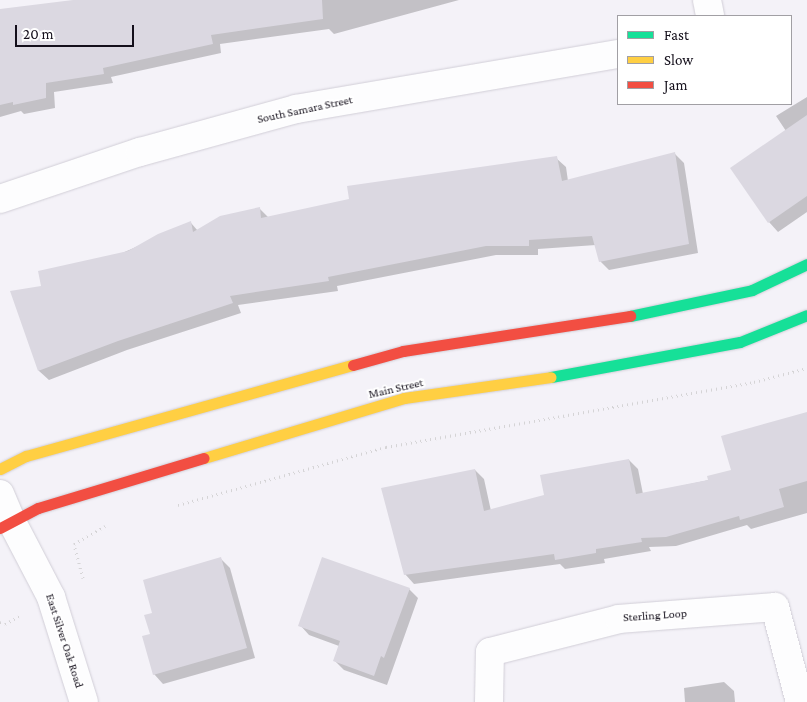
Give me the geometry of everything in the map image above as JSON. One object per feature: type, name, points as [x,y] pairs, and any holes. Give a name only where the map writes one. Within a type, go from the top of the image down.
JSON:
[{"type":"street","points":[[707,0],[710,15]]},
{"type":"street","name":"South Samara Street","points":[[0,199],[140,152],[296,109],[617,54]]},
{"type":"street","points":[[0,469],[26,456],[404,351],[618,318],[752,290],[807,264]]},
{"type":"street","name":"Main Street","points":[[4,511],[38,508],[404,398],[568,375],[740,342],[807,314]]},
{"type":"street","name":"East Silver Oak Road","points":[[4,511],[51,597],[84,702]]},
{"type":"street","name":"Sterling Loop","points":[[489,702],[490,652],[619,619],[775,607],[800,702]]},
{"type":"path","points":[[176,506],[386,447],[754,382],[807,368]]},
{"type":"path","points":[[0,622],[5,624],[83,578],[74,544],[113,524]]},
{"type":"building","points":[[73,0],[322,0],[323,19],[211,35],[213,44],[103,68],[104,74],[46,83],[46,98],[13,105],[13,102],[0,105],[0,9]]},
{"type":"building","points":[[807,115],[807,196],[768,223],[730,168]]},
{"type":"building","points":[[675,152],[689,244],[599,262],[592,236],[529,240],[529,246],[486,246],[328,277],[329,281],[230,296],[233,303],[118,341],[38,371],[10,291],[41,286],[38,271],[128,251],[158,234],[191,221],[193,232],[220,216],[260,207],[261,218],[349,199],[347,186],[557,156],[562,181]]},
{"type":"building","points":[[807,412],[807,481],[779,489],[784,507],[740,520],[739,516],[666,537],[641,538],[642,542],[596,549],[596,553],[555,560],[554,554],[404,575],[381,488],[475,469],[484,511],[544,495],[540,475],[629,459],[636,494],[708,480],[707,476],[731,470],[721,436]]},
{"type":"building","points":[[221,557],[247,648],[153,675],[142,636],[150,634],[144,615],[152,613],[143,580]]},
{"type":"building","points":[[322,557],[410,588],[384,658],[381,656],[374,676],[333,661],[340,641],[298,626]]},
{"type":"traffic: fast","points":[[630,316],[752,290],[807,264]]},
{"type":"traffic: fast","points":[[551,377],[740,342],[807,315]]},
{"type":"traffic: slow","points":[[0,469],[26,456],[353,365]]},
{"type":"traffic: slow","points":[[204,458],[404,398],[551,377]]},
{"type":"traffic: jam","points":[[353,365],[403,351],[630,316]]},
{"type":"traffic: jam","points":[[0,528],[38,508],[204,458]]}]
